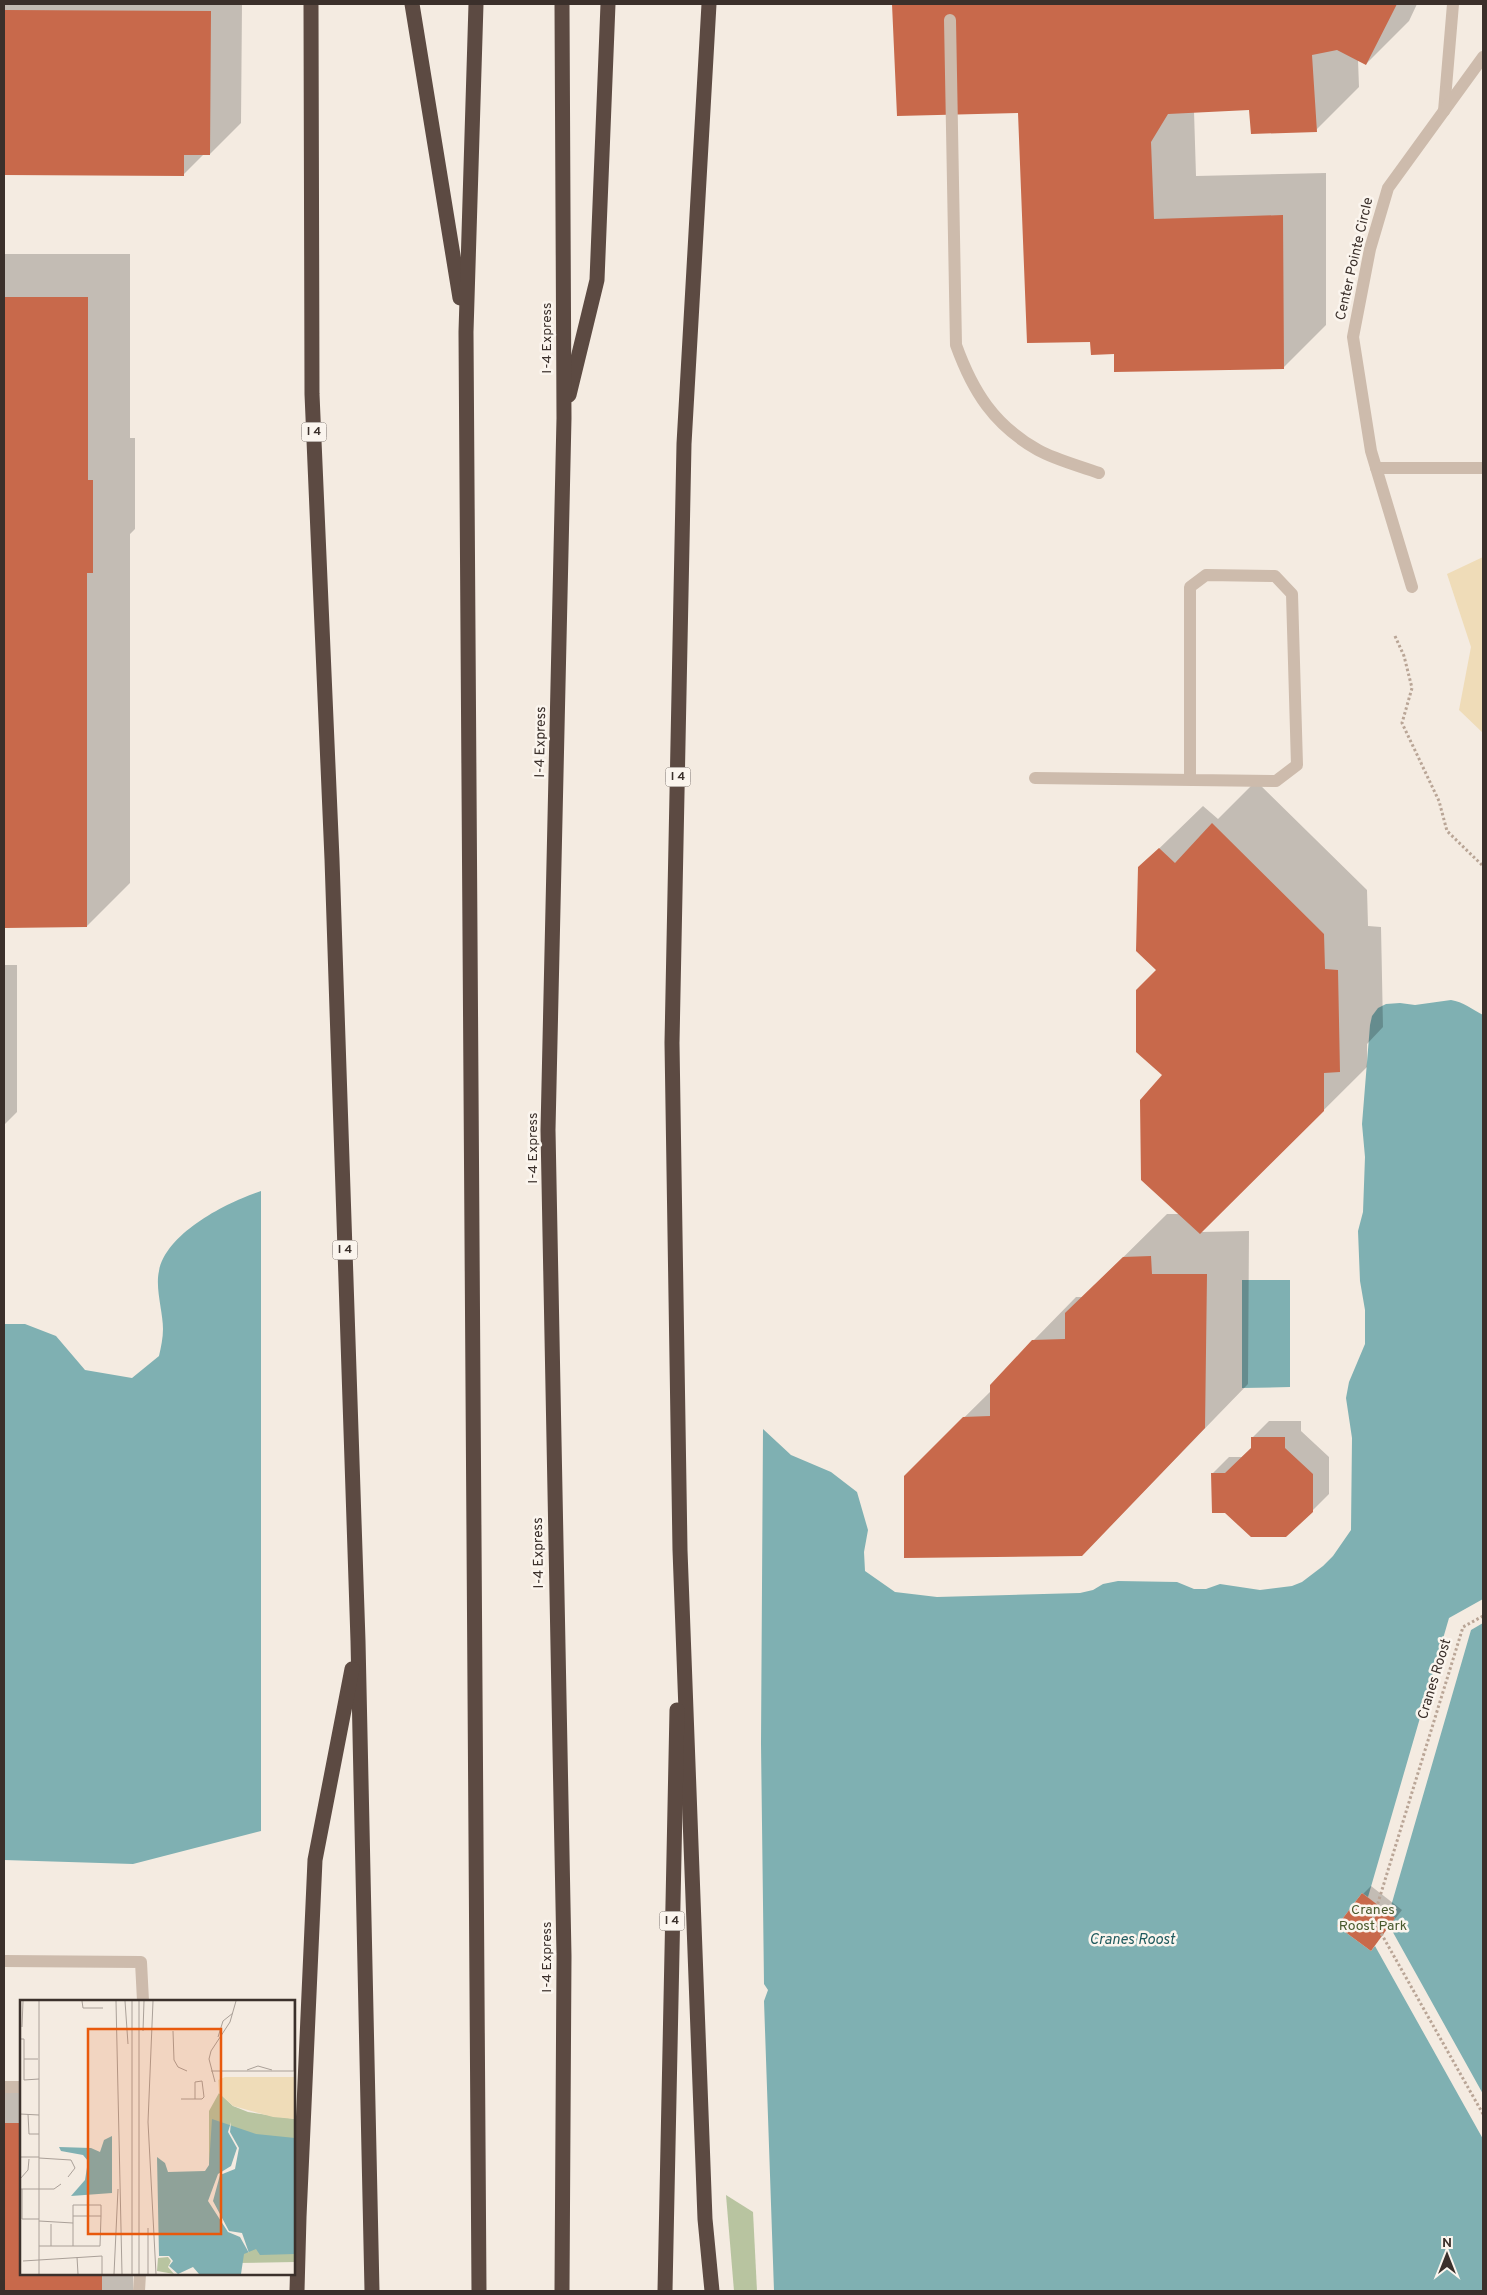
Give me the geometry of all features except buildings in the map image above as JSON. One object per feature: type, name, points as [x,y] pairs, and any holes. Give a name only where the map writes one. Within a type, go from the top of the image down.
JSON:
[{"type":"highway","name":"I 4","points":[[311,4],[312,394],[332,879],[358,1641],[372,2291]]},
{"type":"highway","points":[[412,4],[466,332]]},
{"type":"highway","points":[[476,4],[466,332],[478,2291]]},
{"type":"highway","name":"I-4 Express","points":[[562,4],[564,418],[548,1130],[564,1956],[562,2291]]},
{"type":"highway","points":[[564,418],[597,280],[608,4]]},
{"type":"highway","name":"I 4","points":[[665,2291],[680,1550],[672,1043],[684,444],[709,4]]},
{"type":"highway","points":[[680,1550],[706,2219],[712,2291]]},
{"type":"highway","points":[[297,2291],[316,1860],[358,1641]]},
{"type":"street","points":[[1444,111],[1453,4]]},
{"type":"street","points":[[950,20],[956,345],[974,388],[986,407],[1007,429],[1040,451],[1099,473]]},
{"type":"street","name":"Center Pointe Circle","points":[[1412,587],[1371,451],[1354,345],[1355,328],[1370,249],[1388,188],[1483,57]]},
{"type":"street","points":[[1376,468],[1483,468]]},
{"type":"street","points":[[1035,778],[1190,780],[1276,781],[1297,764],[1292,594],[1275,576],[1206,575],[1190,587],[1190,780]]},
{"type":"street","points":[[4,1962],[141,1962],[142,2000]]},
{"type":"street","points":[[4,2087],[20,2087]]},
{"type":"street","points":[[139,2291],[140,2275]]},
{"type":"path","points":[[1395,636],[1404,656],[1412,688],[1402,723],[1439,801],[1447,831],[1483,866]]},
{"type":"path","name":"Cranes Roost","points":[[1483,1616],[1463,1626],[1372,1919],[1483,2114]]},
{"type":"green space","points":[[726,2195],[753,2212],[757,2291],[734,2291]]},
{"type":"sand","points":[[1483,557],[1483,733],[1459,710],[1471,647],[1447,574]]},
{"type":"water","name":"Cranes Roost","points":[[1451,1000],[1483,1015],[1483,2291],[774,2291],[764,2001],[768,1990],[764,1984],[761,1744],[763,1429],[791,1455],[831,1472],[857,1492],[868,1530],[864,1552],[865,1571],[895,1592],[937,1597],[1080,1593],[1093,1590],[1103,1584],[1118,1581],[1177,1582],[1194,1589],[1206,1589],[1220,1584],[1260,1590],[1292,1586],[1302,1582],[1333,1556],[1351,1530],[1352,1438],[1346,1398],[1349,1382],[1365,1344],[1365,1310],[1360,1281],[1358,1231],[1363,1212],[1365,1157],[1362,1124],[1372,1016],[1378,1008],[1386,1004],[1415,1005]]},
{"type":"water","points":[[261,1191],[261,1831],[133,1864],[4,1860],[4,1324],[25,1324],[56,1336],[85,1370],[132,1378],[159,1356],[163,1329],[158,1278],[164,1257],[185,1232],[200,1221],[232,1203]]},
{"type":"water","points":[[1242,1280],[1290,1280],[1290,1387],[1242,1388]]},
{"type":"pier","points":[[1483,1599],[1483,1623],[1471,1630],[1389,1913],[1395,1918],[1390,1927],[1483,2094],[1483,2139],[1375,1946],[1371,1951],[1337,1926],[1362,1893],[1368,1897],[1449,1618]]},
{"type":"park label","name":"Cranes Roost Park","points":[[1373,1918]]}]
